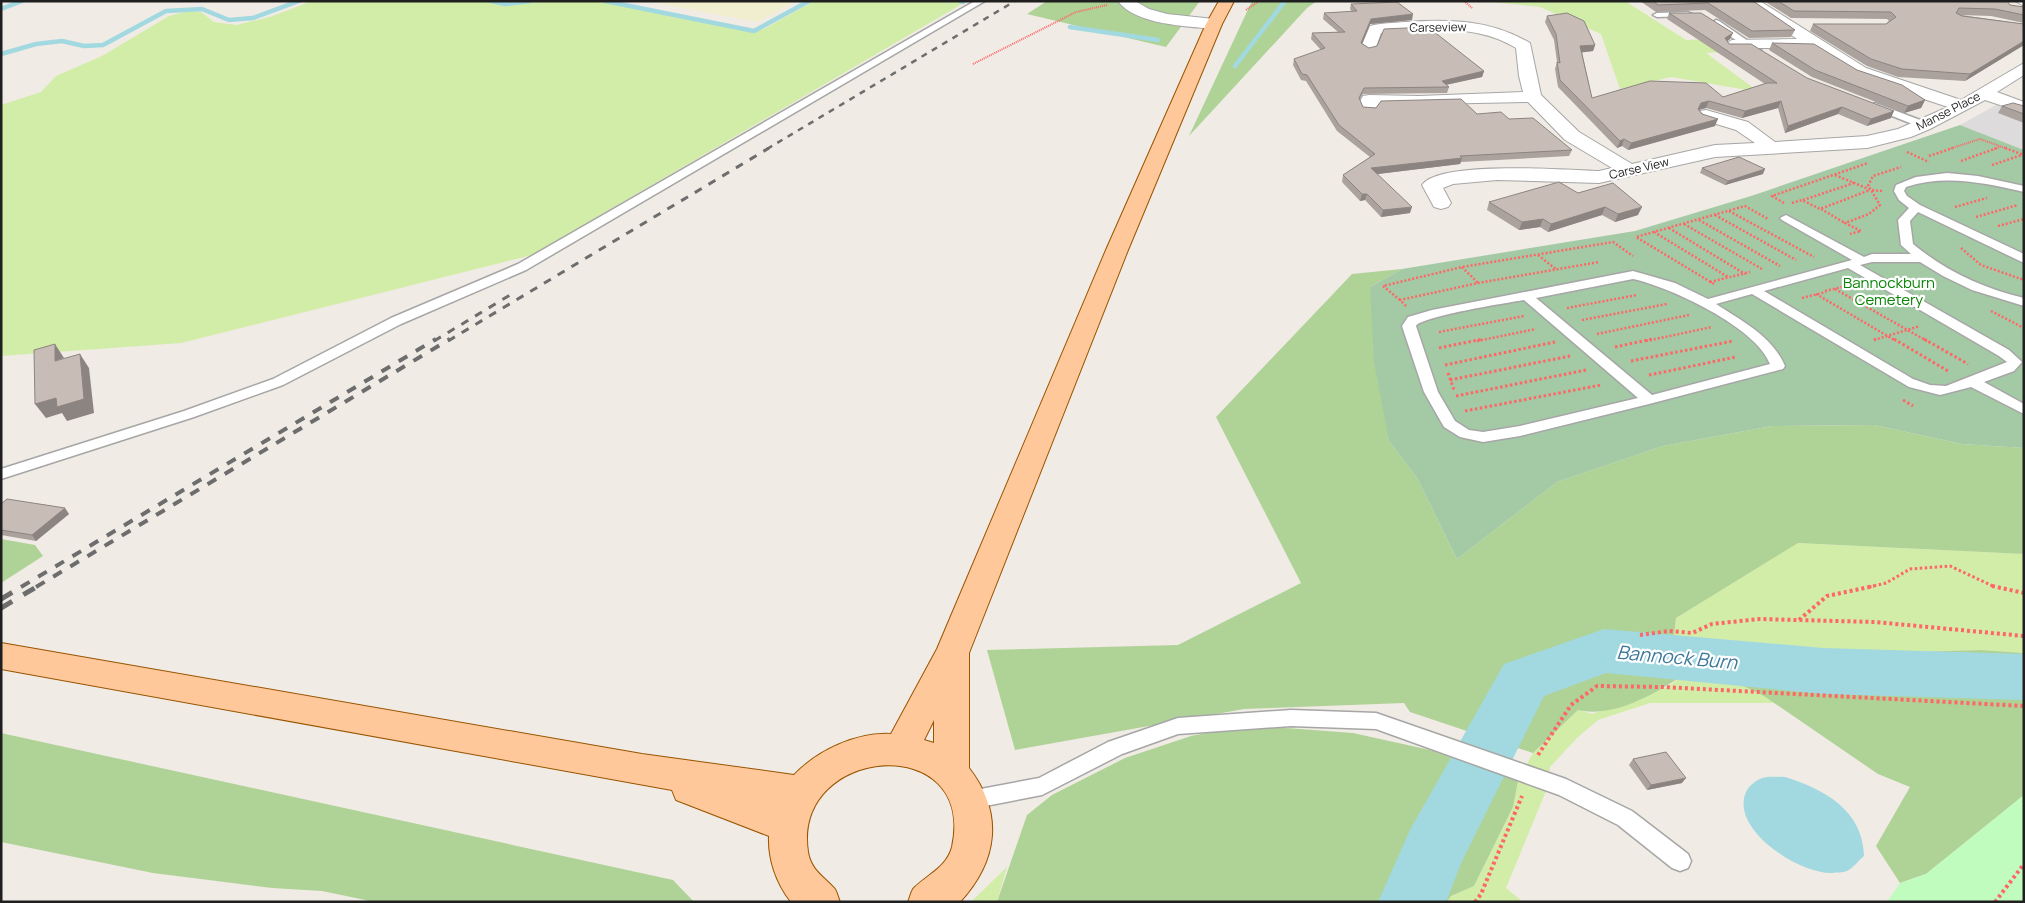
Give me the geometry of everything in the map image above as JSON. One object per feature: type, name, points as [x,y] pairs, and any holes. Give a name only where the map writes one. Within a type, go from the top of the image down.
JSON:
[{"type":"main road","points":[[901,748],[953,651],[1117,250],[1214,24],[1227,1]]},
{"type":"main road","points":[[928,902],[954,879],[969,853],[974,826],[960,785],[953,651]]},
{"type":"main road","points":[[16,659],[642,770],[795,810]]},
{"type":"main road","points":[[820,902],[815,899],[797,878],[788,853],[795,810],[821,772],[845,757],[873,749],[901,748],[928,756],[960,785]]},
{"type":"street","points":[[1750,1],[1860,72],[1963,106]]},
{"type":"street","points":[[1125,2],[1161,17],[1214,24]]},
{"type":"street","points":[[1787,25],[1815,25]]},
{"type":"street","name":"Carseview","points":[[1370,47],[1375,28],[1464,26],[1510,35],[1524,46],[1527,76],[1533,97]]},
{"type":"street","points":[[1732,45],[1814,44]]},
{"type":"street","name":"Manse Place","points":[[1867,142],[1904,133],[1924,125],[1963,106],[2024,68]]},
{"type":"street","points":[[1983,93],[2024,108]]},
{"type":"street","points":[[1368,101],[1419,102],[1533,97],[1572,136],[1629,170]]},
{"type":"street","points":[[1706,115],[1728,120],[1755,132],[1772,149]]},
{"type":"street","name":"Carse View","points":[[1441,203],[1432,185],[1450,178],[1497,174],[1599,177],[1715,151],[1867,142]]},
{"type":"lane","points":[[1,474],[278,382],[396,320],[522,268],[981,1]]},
{"type":"lane","points":[[1657,15],[1705,16],[1763,54]]},
{"type":"lane","points":[[1865,102],[1924,125]]},
{"type":"lane","points":[[2024,189],[1965,177],[1937,176],[1914,179],[1901,185],[1900,193],[1903,198],[1916,207],[2024,259]]},
{"type":"lane","points":[[1916,207],[1904,220],[1906,245],[1928,264],[1962,281],[2005,298],[2024,302]]},
{"type":"lane","points":[[1786,218],[1863,261]]},
{"type":"lane","points":[[1706,303],[1863,261],[1887,257],[1921,258]]},
{"type":"lane","points":[[1753,290],[1908,382],[1926,390],[1942,391],[2009,368],[2015,362],[2004,352],[1849,264]]},
{"type":"lane","points":[[1633,275],[1656,279],[1686,291],[1754,336],[1776,356],[1778,366],[1650,400],[1520,431],[1483,437],[1465,434],[1449,424],[1431,392],[1409,326],[1413,320],[1432,314],[1496,302],[1633,275]]},
{"type":"lane","points":[[1527,296],[1650,400]]},
{"type":"lane","points":[[1970,382],[2024,410]]},
{"type":"lane","points":[[960,785],[1042,786],[1115,748],[1178,726],[1291,718],[1376,721],[1531,774],[1566,788],[1625,818],[1680,861]]},
{"type":"path","points":[[973,64],[1076,12],[1125,2]]},
{"type":"path","points":[[1929,156],[1980,139],[2023,155]]},
{"type":"path","points":[[1960,161],[2001,147]]},
{"type":"path","points":[[1902,151],[1930,162]]},
{"type":"path","points":[[1986,167],[2023,155]]},
{"type":"path","points":[[1796,209],[1772,196],[1877,160]]},
{"type":"path","points":[[1924,165],[1931,166]]},
{"type":"path","points":[[1845,223],[1864,218],[1875,212],[1880,204],[1868,186],[1873,176],[1884,171],[1908,166]]},
{"type":"path","points":[[1834,174],[1871,190],[1900,193]]},
{"type":"path","points":[[1787,204],[1854,183]]},
{"type":"path","points":[[1930,214],[2005,193],[2003,184]]},
{"type":"path","points":[[1820,209],[1871,190]]},
{"type":"path","points":[[1802,200],[1861,231],[1846,236],[1887,257]]},
{"type":"path","points":[[1988,229],[1968,220],[2024,203]]},
{"type":"path","points":[[1728,211],[1835,268]]},
{"type":"path","points":[[1715,215],[1796,260]]},
{"type":"path","points":[[1972,234],[2024,219]]},
{"type":"path","points":[[1683,224],[1762,269]]},
{"type":"path","points":[[1669,228],[1744,273]]},
{"type":"path","points":[[1654,232],[1728,277]]},
{"type":"path","points":[[1400,300],[1383,286],[1462,267],[1613,242],[1634,256]]},
{"type":"path","points":[[1462,267],[1496,302]]},
{"type":"path","points":[[1835,289],[1988,376]]},
{"type":"path","points":[[1816,294],[1970,382]]},
{"type":"path","points":[[1990,311],[2024,328]]},
{"type":"path","points":[[1432,314],[1432,329],[1459,404]]},
{"type":"path","points":[[1849,347],[1945,319]]},
{"type":"path","points":[[1462,412],[1483,437]]},
{"type":"path","points":[[1799,620],[1827,596],[1886,583],[1910,569],[1950,566],[1995,587],[2024,593]]},
{"type":"path","points":[[1640,634],[1669,631],[1692,633],[1712,624],[1760,619],[1876,622],[2024,636]]},
{"type":"path","points":[[1475,902],[1481,894],[1531,774],[1535,760],[1571,704],[1598,686],[1663,687],[2024,706]]},
{"type":"path","points":[[1995,902],[2024,864]]},
{"type":"shaded area","points":[[646,1],[797,1],[757,22]]},
{"type":"shaded area","points":[[1998,104],[2024,110],[2024,150],[1960,125]]},
{"type":"green space","points":[[312,1],[485,1],[505,5],[532,1],[594,1],[753,30],[764,29],[814,1],[953,1],[962,4],[532,255],[181,343],[1,356],[1,105],[41,92],[56,76],[102,56],[169,16],[189,11],[201,12],[214,22],[236,25],[270,17]]},
{"type":"green space","points":[[1047,1],[1200,1],[1166,47],[1027,14]]},
{"type":"green space","points":[[1252,1],[1317,1],[1307,8],[1189,136]]},
{"type":"green space","points":[[1481,1],[1625,1],[1686,40],[1714,39],[1737,51],[1706,53],[1759,92],[1671,77],[1620,89],[1601,34],[1540,7]]},
{"type":"green space","name":"Bannockburn Cemetery","points":[[1960,125],[2024,150],[2024,448],[1962,444],[1874,425],[1772,426],[1663,446],[1557,482],[1457,559],[1417,478],[1389,441],[1374,362],[1370,287],[1402,269],[1635,231],[1751,196]]},
{"type":"green space","points":[[1402,269],[1370,287],[1389,441],[1417,478],[1457,559],[1557,482],[1663,446],[1772,426],[1874,425],[1962,444],[2024,448],[2024,554],[1798,543],[1676,618],[1674,635],[1775,659],[1880,662],[1913,652],[1980,650],[2024,653],[2024,795],[1926,874],[1900,883],[1876,846],[1910,787],[1878,774],[1764,696],[1721,675],[1694,668],[1654,693],[1624,706],[1593,712],[1578,710],[1533,753],[1410,712],[1404,703],[1244,709],[1015,750],[987,650],[1178,645],[1301,583],[1216,417],[1352,274]]},
{"type":"green space","points":[[1,539],[35,545],[43,556],[1,583]]},
{"type":"green space","points":[[1797,543],[2024,554],[2024,653],[1980,650],[1913,652],[1880,662],[1775,659],[1674,635],[1676,618]]},
{"type":"green space","points":[[1694,668],[1721,675],[1781,703],[1650,703],[1598,720],[1578,737],[1550,767],[1546,791],[1506,888],[1523,902],[1447,902],[1451,896],[1474,886],[1513,807],[1518,781],[1533,753],[1578,710],[1592,714],[1667,687]]},
{"type":"green space","points":[[1248,725],[1353,733],[1430,750],[1518,781],[1513,807],[1474,886],[1451,896],[1447,902],[997,902],[1027,815],[1052,795],[1125,758],[1191,736]]},
{"type":"green space","points":[[1,733],[673,880],[694,902],[375,902],[322,891],[272,888],[153,873],[1,842]]},
{"type":"green space","points":[[2024,795],[2024,902],[1887,902],[1900,883],[1926,874]]},
{"type":"green space","points":[[1007,867],[997,902],[971,902]]},
{"type":"water","points":[[1785,777],[1827,795],[1849,814],[1857,826],[1862,840],[1864,856],[1849,870],[1832,873],[1802,866],[1785,857],[1756,833],[1747,819],[1744,805],[1747,790],[1762,778]]},
{"type":"building","points":[[1653,1],[1753,1],[1795,30],[1752,31],[1708,3],[1658,5]]},
{"type":"building","points":[[1778,1],[2007,1],[2010,5],[2024,7],[2024,15],[1995,9],[1959,8],[1956,13],[1962,16],[2024,24],[2024,41],[1970,74],[1902,69],[1871,59],[1813,24],[1886,24],[1896,17],[1891,12],[1794,11]]},
{"type":"building","points":[[1397,2],[1413,14],[1371,19],[1361,43],[1369,48],[1377,46],[1384,29],[1428,27],[1484,71],[1442,81],[1449,87],[1364,88],[1359,98],[1363,107],[1376,108],[1381,101],[1461,99],[1477,114],[1501,112],[1509,119],[1533,118],[1572,150],[1460,156],[1462,158],[1371,168],[1412,207],[1383,210],[1367,194],[1362,194],[1343,175],[1375,154],[1339,125],[1307,75],[1302,74],[1294,59],[1325,48],[1312,33],[1345,32],[1324,13],[1357,11],[1351,4]]},
{"type":"building","points":[[1567,13],[1584,21],[1595,45],[1580,46],[1592,98],[1650,81],[1706,83],[1723,97],[1767,83],[1777,83],[1669,13],[1701,13],[1733,33],[1725,38],[1729,44],[1751,44],[1807,78],[1894,111],[1871,119],[1842,107],[1788,126],[1781,101],[1745,111],[1709,101],[1701,103],[1698,109],[1702,114],[1718,119],[1631,143],[1624,139],[1620,141],[1560,80],[1556,34],[1547,16]]},
{"type":"building","points":[[1772,43],[1814,44],[1857,70],[1902,85],[1925,100],[1908,106],[1815,70]]},
{"type":"building","points":[[2013,103],[2024,106],[2024,114],[2002,106]]},
{"type":"building","points":[[1739,157],[1765,169],[1728,181],[1702,168]]},
{"type":"building","points":[[1559,182],[1578,193],[1613,183],[1642,207],[1618,214],[1605,207],[1551,224],[1543,219],[1522,222],[1489,202]]},
{"type":"building","points":[[55,344],[55,361],[80,354],[84,399],[57,407],[56,398],[35,404],[34,350]]},
{"type":"building","points":[[7,499],[65,508],[32,535],[1,530],[1,504]]},
{"type":"building","points":[[1666,752],[1686,778],[1651,785],[1633,759]]},
{"type":"waterway","name":"Bannock Burn","points":[[1,9],[22,1]]},
{"type":"waterway","points":[[1,54],[36,44],[62,41],[84,46],[103,45],[166,11],[202,9],[229,20],[253,18],[299,1]]},
{"type":"waterway","points":[[491,1],[505,4],[530,1]]},
{"type":"waterway","points":[[605,1],[754,31],[809,1]]},
{"type":"waterway","points":[[1235,66],[1285,1]]},
{"type":"waterway","points":[[1070,27],[1158,40]]},
{"type":"waterway","name":"Bannock Burn","points":[[1412,902],[1433,851],[1524,680],[1604,651],[1823,671],[2024,677]]},
{"type":"railway","points":[[767,149],[1015,1]]},
{"type":"railway","points":[[448,341],[769,148]]},
{"type":"railway","points":[[434,341],[510,295]]},
{"type":"railway","points":[[21,587],[436,339]]},
{"type":"railway","points":[[36,587],[450,339]]},
{"type":"railway","points":[[1,599],[23,586]]},
{"type":"railway","points":[[1,608],[38,586]]}]
